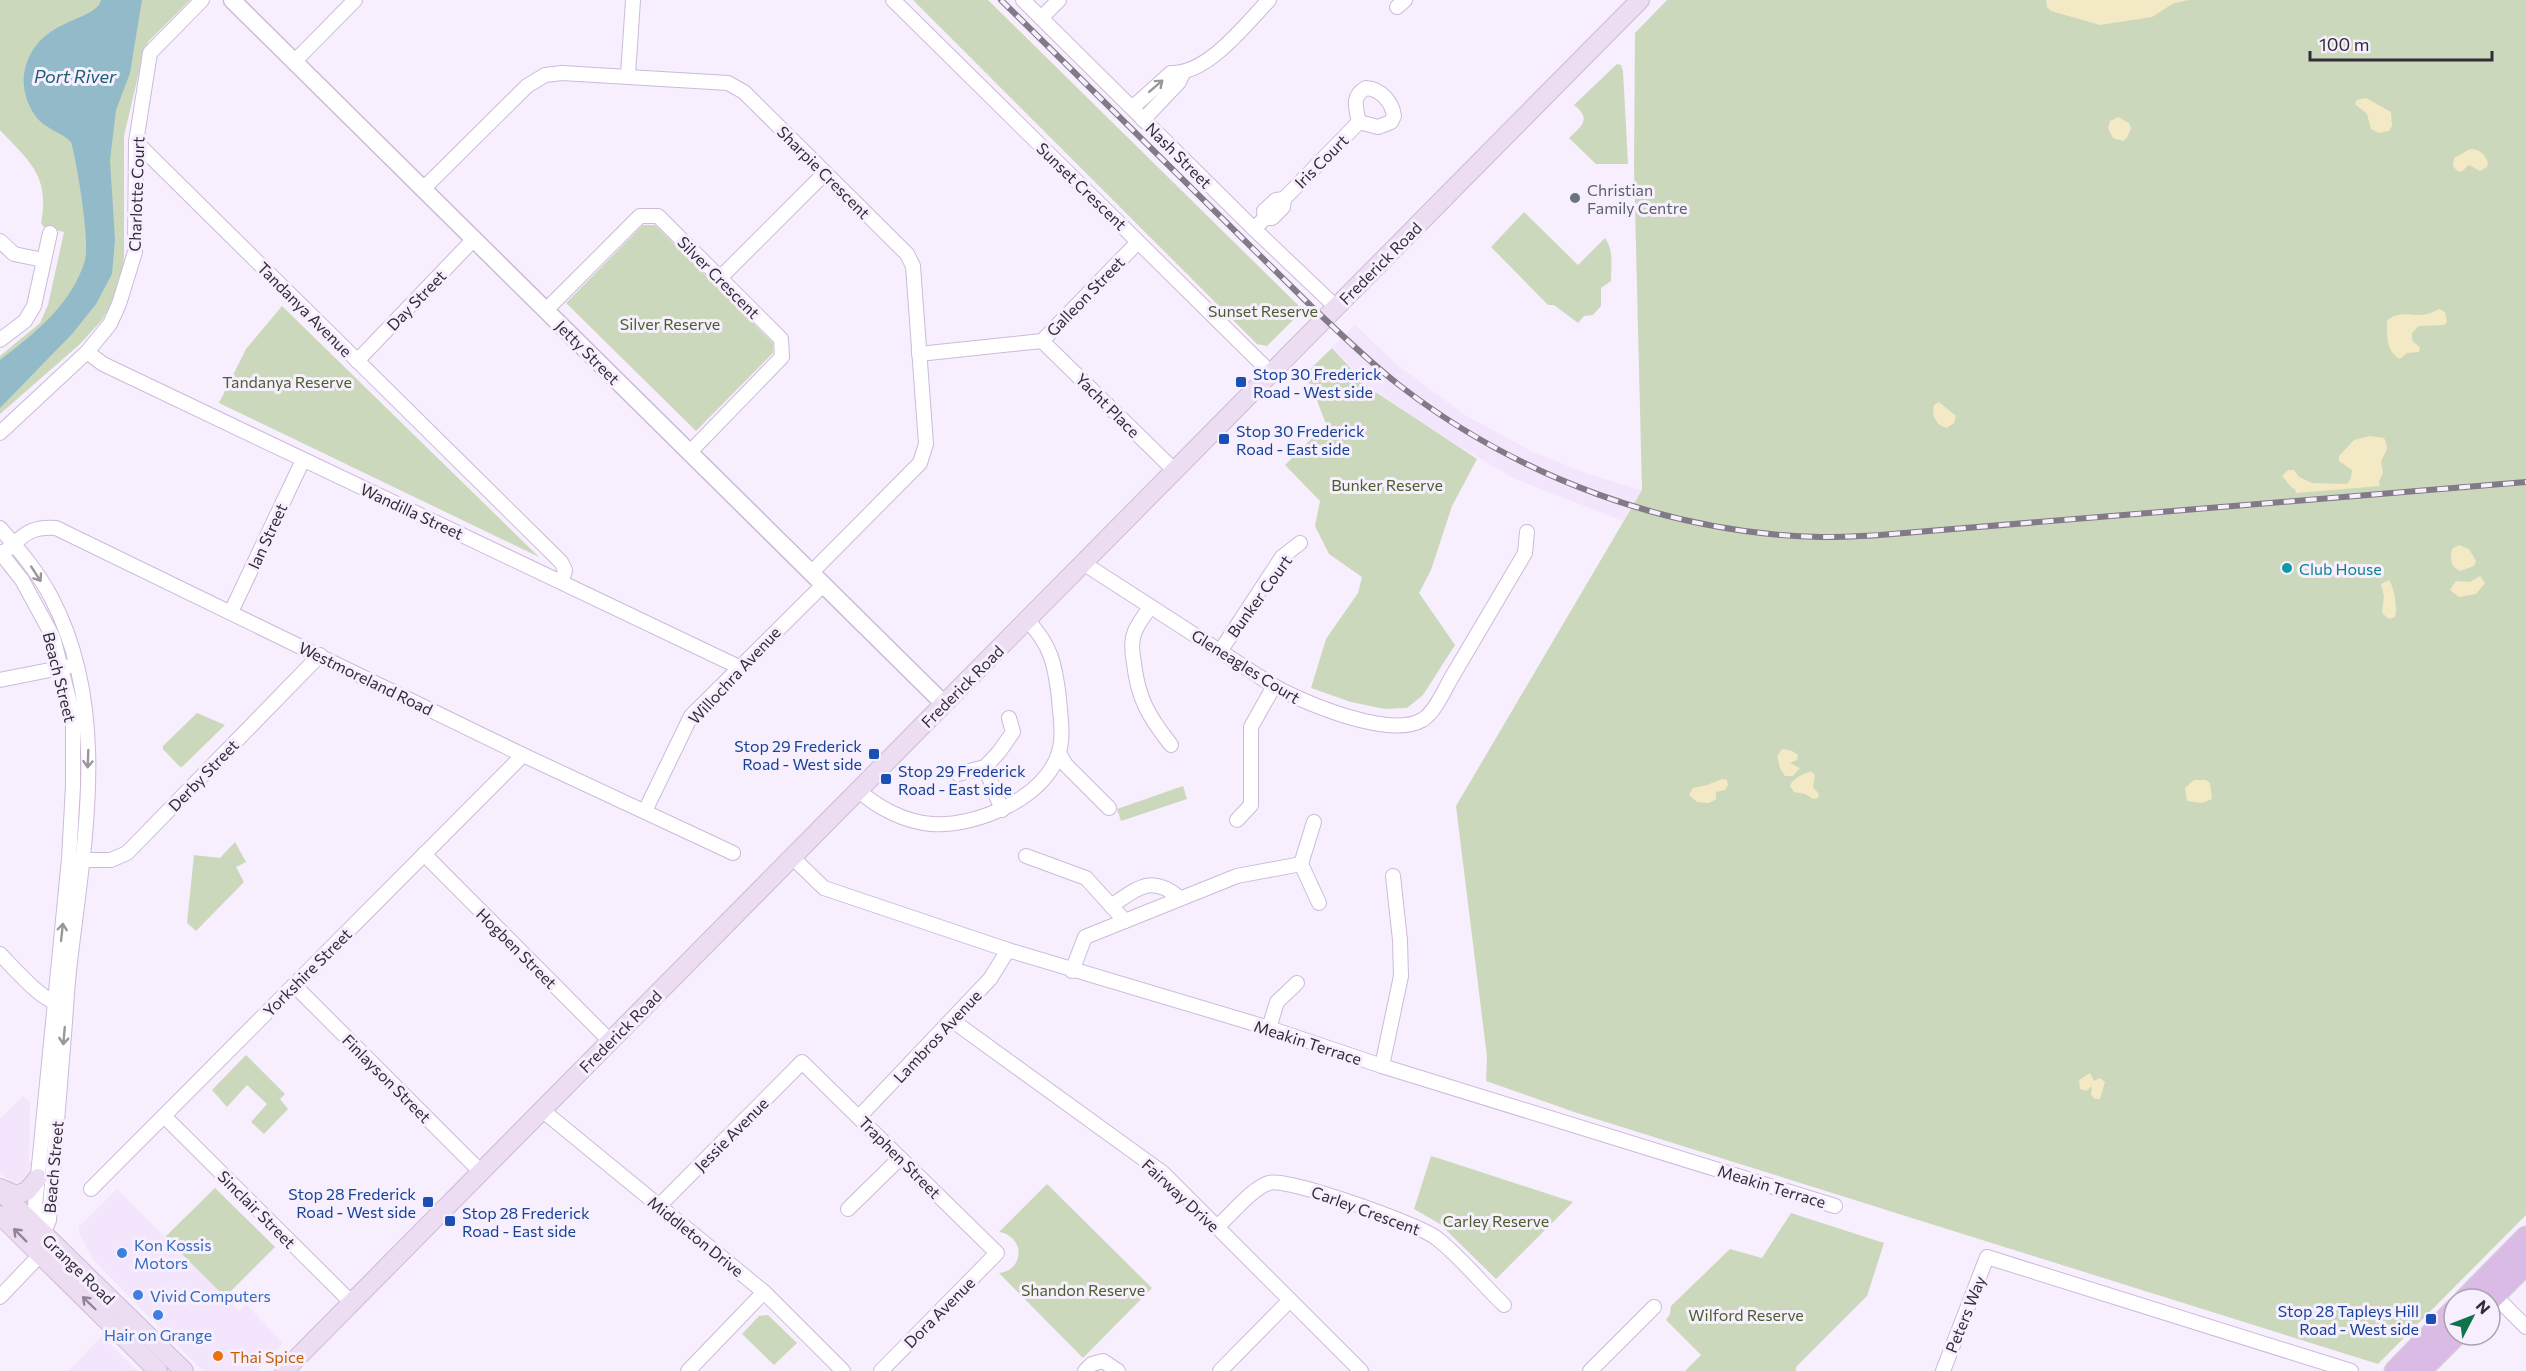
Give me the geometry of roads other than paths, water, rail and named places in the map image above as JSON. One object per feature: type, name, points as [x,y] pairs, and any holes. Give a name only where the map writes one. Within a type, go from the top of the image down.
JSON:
[{"type":"main road","name":"Frederick Road","points":[[284,1371],[1640,0]]},
{"type":"main road","points":[[0,1189],[16,1195],[27,1191],[38,1178]]},
{"type":"main road","name":"Grange Road","points":[[0,1189],[184,1371]]},
{"type":"main road","name":"Grange Road","points":[[0,1215],[159,1371]]},
{"type":"main road","points":[[2492,1287],[2526,1237]]},
{"type":"main road","points":[[2496,1287],[2526,1264]]},
{"type":"main road","points":[[2395,1371],[2442,1322]]},
{"type":"main road","points":[[2421,1371],[2444,1347]]},
{"type":"street","name":"Charlotte Court","points":[[0,433],[87,352],[110,324],[128,282],[135,252],[136,142],[150,53],[202,0]]},
{"type":"street","name":"Jetty Street","points":[[232,0],[944,704]]},
{"type":"street","points":[[295,61],[355,0]]},
{"type":"street","points":[[628,75],[633,0]]},
{"type":"street","name":"Sunset Crescent","points":[[892,0],[1271,373]]},
{"type":"street","name":"Nash Street","points":[[1023,0],[1336,308]]},
{"type":"street","points":[[1041,18],[1059,0]]},
{"type":"street","points":[[1132,108],[1171,73],[1183,73],[1211,58],[1269,0]]},
{"type":"street","name":"Sharpie Crescent","points":[[423,189],[527,86],[545,75],[562,73],[628,75],[729,83],[744,92],[907,254],[913,266],[926,444],[920,463],[818,578]]},
{"type":"street","points":[[1143,120],[1179,82],[1183,73]]},
{"type":"street","name":"Iris Court","points":[[1254,229],[1265,218],[1272,218],[1283,207],[1284,199],[1359,122]]},
{"type":"street","name":"Tandanya Avenue","points":[[136,142],[561,562],[565,570],[562,582]]},
{"type":"street","points":[[720,278],[825,173]]},
{"type":"street","name":"Silver Crescent","points":[[546,310],[640,216],[658,216],[781,339],[782,357],[690,452]]},
{"type":"street","points":[[0,340],[25,321],[34,306],[50,233]]},
{"type":"street","name":"Day Street","points":[[357,361],[474,239]]},
{"type":"street","points":[[0,242],[14,254],[43,260]]},
{"type":"street","name":"Galleon Street","points":[[920,354],[1042,341],[1138,242]]},
{"type":"street","name":"Yacht Place","points":[[1042,341],[1174,470]]},
{"type":"street","name":"Wandilla Street","points":[[87,352],[103,364],[739,667]]},
{"type":"street","name":"Ian Street","points":[[231,612],[303,460]]},
{"type":"street","name":"Westmoreland Road","points":[[1,553],[38,527],[56,528],[523,755],[733,853]]},
{"type":"street","name":"Beach Street","points":[[0,528],[51,597],[69,636],[87,716],[84,861],[61,1004],[35,1206],[43,1234]]},
{"type":"street","name":"Gleneagles Court","points":[[1083,563],[1274,687],[1318,707],[1373,722],[1408,725],[1425,719],[1525,553],[1527,532]]},
{"type":"street","name":"Bunker Court","points":[[1221,651],[1282,557],[1300,543]]},
{"type":"street","name":"Beach Street","points":[[1,553],[22,580],[53,637],[73,715],[73,786],[49,1220],[43,1234]]},
{"type":"street","name":"Willochra Avenue","points":[[645,810],[691,716],[739,667],[818,578]]},
{"type":"street","points":[[1150,607],[1134,632],[1132,651],[1136,679],[1141,700],[1151,719],[1171,745]]},
{"type":"street","points":[[858,790],[882,808],[910,820],[933,824],[983,817],[1002,810],[1028,793],[1045,777],[1059,753],[1062,728],[1054,664],[1044,640],[1027,620]]},
{"type":"street","name":"Derby Street","points":[[69,859],[111,860],[127,853],[320,655]]},
{"type":"street","points":[[0,680],[77,664]]},
{"type":"street","points":[[1237,820],[1251,805],[1251,727],[1274,687]]},
{"type":"street","points":[[958,774],[985,768],[1013,732],[1010,718]]},
{"type":"street","points":[[1059,753],[1066,765],[1109,808]]},
{"type":"street","name":"Yorkshire Street","points":[[91,1189],[523,755]]},
{"type":"street","points":[[985,768],[1002,810]]},
{"type":"street","points":[[1314,822],[1301,864],[1319,903]]},
{"type":"street","name":"Hogben Street","points":[[424,854],[610,1041]]},
{"type":"street","points":[[1026,856],[1086,878],[1125,921]]},
{"type":"street","name":"Meakin Terrace","points":[[792,857],[824,888],[1008,950],[1269,1028],[1382,1066],[1835,1206]]},
{"type":"street","points":[[1072,971],[1085,938],[1237,876],[1301,864]]},
{"type":"street","points":[[1382,1066],[1401,976],[1400,940],[1393,876]]},
{"type":"street","points":[[1112,906],[1143,884],[1166,887],[1180,898]]},
{"type":"street","name":"Lambros Avenue","points":[[859,1117],[953,1021],[990,979],[1008,950]]},
{"type":"street","points":[[0,954],[45,998],[61,1004]]},
{"type":"street","points":[[1269,1028],[1277,1002],[1297,983]]},
{"type":"street","name":"Finlayson Street","points":[[294,985],[481,1172]]},
{"type":"street","name":"Fairway Drive","points":[[953,1021],[1163,1173],[1361,1371]]},
{"type":"street","name":"Traphen Street","points":[[802,1062],[998,1253]]},
{"type":"street","name":"Jessie Avenue","points":[[659,1206],[802,1062]]},
{"type":"street","name":"Middleton Drive","points":[[542,1110],[764,1292],[843,1371]]},
{"type":"street","name":"Sinclair Street","points":[[164,1116],[351,1302]]},
{"type":"street","points":[[848,1209],[900,1158]]},
{"type":"street","name":"Carley Crescent","points":[[1217,1227],[1257,1189],[1271,1182],[1294,1184],[1413,1226],[1434,1237],[1504,1305]]},
{"type":"street","points":[[0,1297],[40,1255],[43,1234]]},
{"type":"street","name":"Dora Avenue","points":[[881,1371],[998,1253]]},
{"type":"street","name":"Peters Way","points":[[1943,1371],[1987,1257],[2351,1371]]},
{"type":"street","points":[[688,1371],[764,1292]]},
{"type":"street","points":[[1220,1371],[1290,1300]]},
{"type":"street","points":[[2502,1306],[2526,1327]]},
{"type":"street","points":[[1590,1371],[1654,1307]]},
{"type":"street","points":[[1085,1371],[1092,1364],[1103,1361],[1118,1371]]},
{"type":"water","name":"Port River","points":[[101,0],[142,0],[130,73],[116,110],[110,160],[115,240],[112,274],[96,304],[72,334],[0,408],[0,360],[39,328],[62,304],[79,276],[86,250],[82,202],[71,142],[45,125],[34,114],[25,92],[24,75],[30,56],[39,42],[64,24],[97,7]]},
{"type":"railway","points":[[1001,0],[1311,306],[1365,357],[1399,385],[1445,418],[1545,473],[1652,512],[1708,525],[1764,533],[1843,537],[2526,482]]},
{"type":"place","name":"Christian Family Centre","points":[[1575,198]]},
{"type":"place","name":"Stop 30 Frederick Road - West side","points":[[1241,382]]},
{"type":"place","name":"Stop 30 Frederick Road - East side","points":[[1224,439]]},
{"type":"place","name":"Club House","points":[[2287,568]]},
{"type":"place","name":"Stop 29 Frederick Road - West side","points":[[874,754]]},
{"type":"place","name":"Stop 29 Frederick Road - East side","points":[[886,779]]},
{"type":"place","name":"Stop 28 Frederick Road - West side","points":[[428,1202]]},
{"type":"place","name":"Stop 28 Frederick Road - East side","points":[[450,1221]]},
{"type":"place","name":"Kon Kossis Motors","points":[[122,1253]]},
{"type":"place","name":"Vivid Computers","points":[[138,1295]]},
{"type":"place","name":"Hair on Grange","points":[[158,1315]]},
{"type":"place","name":"Stop 28 Tapleys Hill Road - West side","points":[[2431,1319]]},
{"type":"place","name":"Thai Spice","points":[[218,1356]]},
{"type":"park label","name":"Sunset Reserve","points":[[1263,310]]},
{"type":"park label","name":"Silver Reserve","points":[[670,323]]},
{"type":"park label","name":"Tandanya Reserve","points":[[287,381]]},
{"type":"park label","name":"Bunker Reserve","points":[[1387,484]]},
{"type":"park label","name":"Carley Reserve","points":[[1496,1220]]},
{"type":"park label","name":"Shandon Reserve","points":[[1083,1289]]},
{"type":"park label","name":"Wilford Reserve","points":[[1746,1314]]}]
